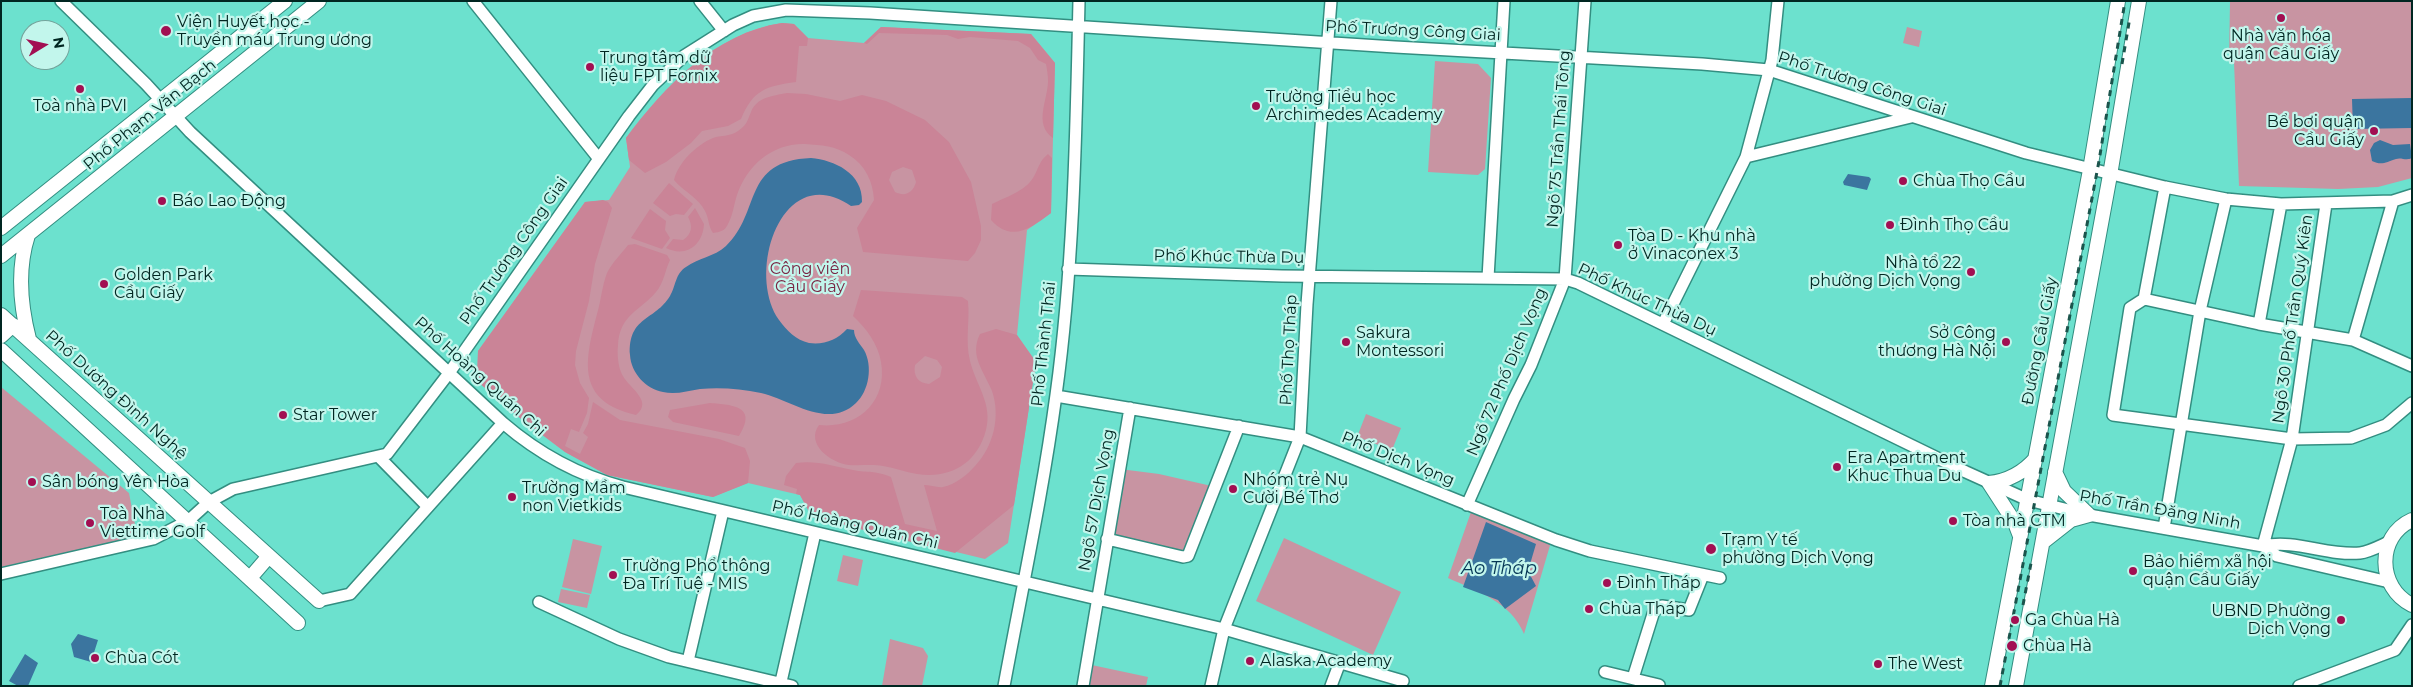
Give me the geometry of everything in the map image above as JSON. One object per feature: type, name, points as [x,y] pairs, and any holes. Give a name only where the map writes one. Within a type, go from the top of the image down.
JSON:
[{"type":"main road","name":"Phố Phạm Văn Bạch","points":[[4,226],[285,1]]},
{"type":"main road","name":"Phố Phạm Văn Bạch","points":[[1,256],[319,1]]},
{"type":"main road","points":[[2016,686],[2110,175],[2138,8],[2118,6]]},
{"type":"main road","name":"Đường Cầu Giấy","points":[[1992,686],[2090,170],[2118,6]]},
{"type":"main road","points":[[4,226],[26,236],[20,285],[21,305],[29,340]]},
{"type":"main road","name":"Phố Dương Đình Nghệ","points":[[1,315],[319,601]]},
{"type":"main road","points":[[1,336],[13,325]]},
{"type":"main road","points":[[3,352],[298,623]]},
{"type":"main road","points":[[2020,536],[2016,523],[1989,483],[2000,482],[2014,476],[2036,458]]},
{"type":"main road","points":[[2043,542],[2071,520],[2089,515],[2064,490],[2055,472]]},
{"type":"main road","points":[[2411,519],[2400,527],[2389,542],[2385,560],[2389,582],[2397,595],[2412,605]]},
{"type":"main road","points":[[250,578],[268,556]]},
{"type":"street","name":"Phố Hoàng Quán Chi","points":[[61,1],[175,116],[448,373],[503,423],[550,459],[584,475],[616,486],[1224,629],[1402,681]]},
{"type":"street","points":[[473,1],[599,159]]},
{"type":"street","points":[[700,1],[724,31]]},
{"type":"street","name":"Phố Thành Thái","points":[[1004,686],[1056,396],[1068,269],[1079,1]]},
{"type":"street","name":"Phố Thọ Tháp","points":[[1211,686],[1224,629],[1300,437],[1307,304],[1331,1]]},
{"type":"street","points":[[1488,278],[1504,1]]},
{"type":"street","name":"Ngõ 75 Trần Thái Tông","points":[[1565,279],[1584,1]]},
{"type":"street","points":[[1663,324],[1746,157],[1768,70],[1778,1]]},
{"type":"street","name":"Phố Trương Công Giai","points":[[1,574],[153,539],[188,521],[209,502],[233,489],[386,454],[393,448],[448,373],[653,85],[684,56],[724,31],[753,16],[772,11],[870,7],[1078,26],[1768,70],[1913,117],[2090,170],[2226,199],[2281,204],[2326,204],[2393,200],[2412,195]]},
{"type":"street","points":[[1746,157],[1913,117]]},
{"type":"street","points":[[2144,299],[2165,187]]},
{"type":"street","points":[[2164,528],[2200,311],[2226,199]]},
{"type":"street","points":[[2353,340],[2393,200]]},
{"type":"street","points":[[2259,324],[2281,204]]},
{"type":"street","name":"Ngõ 30 Phố Trần Quý Kiên","points":[[2263,546],[2292,439],[2326,204]]},
{"type":"street","name":"Phố Khúc Thừa Dụ","points":[[1068,269],[1565,279],[1578,283],[1989,483],[2028,500]]},
{"type":"street","name":"Ngõ 72 Phố Dịch Vọng","points":[[1467,505],[1531,365],[1565,279]]},
{"type":"street","points":[[2412,366],[2353,340],[2259,324],[2144,299],[2130,308],[2114,415],[2292,439],[2351,438],[2386,425],[2412,403]]},
{"type":"street","name":"Phố Dịch Vọng","points":[[1056,396],[1300,437],[1467,505],[1590,551],[1720,578]]},
{"type":"street","name":"Ngõ 57 Dịch Vọng","points":[[1083,686],[1096,598],[1130,408]]},
{"type":"street","points":[[319,601],[350,594],[503,423]]},
{"type":"street","points":[[1107,539],[1175,555],[1188,556],[1239,426]]},
{"type":"street","points":[[379,456],[428,507]]},
{"type":"street","name":"Phố Trần Đăng Ninh","points":[[2028,500],[2050,507],[2089,515],[2263,546],[2280,543],[2339,553],[2361,553],[2389,542]]},
{"type":"street","points":[[688,661],[723,511]]},
{"type":"street","points":[[780,684],[815,533]]},
{"type":"street","name":"Phố Trần Đăng Ninh","points":[[2263,546],[2278,556],[2389,582]]},
{"type":"street","points":[[1633,678],[1654,611],[1658,606],[1690,610],[1702,575]]},
{"type":"street","points":[[538,602],[619,639],[688,661],[792,686]]},
{"type":"street","points":[[2299,686],[2395,650],[2412,625]]},
{"type":"street","points":[[1331,686],[1340,662]]},
{"type":"street","points":[[1605,672],[1659,685]]},
{"type":"street","points":[[2331,674],[2336,686]]},
{"type":"green space","points":[[2230,1],[2412,1],[2412,178],[2378,187],[2338,189],[2239,186],[2234,62],[2229,62]]},
{"type":"green space","name":"Công viên Cầu Giấy","points":[[782,23],[794,24],[808,38],[864,43],[881,27],[1031,34],[1055,63],[1051,213],[1027,230],[1017,335],[1036,362],[1008,543],[985,559],[812,517],[800,495],[748,483],[713,497],[607,475],[565,452],[520,418],[477,381],[478,351],[585,202],[609,200],[630,167],[626,138],[657,100],[675,81],[713,50],[735,38],[758,29]]},
{"type":"green space","points":[[1907,27],[1922,31],[1919,47],[1903,43]]},
{"type":"green space","points":[[1435,61],[1478,64],[1491,78],[1485,169],[1478,175],[1428,172]]},
{"type":"green space","points":[[1,387],[129,493],[138,540],[1,571]]},
{"type":"green space","points":[[1366,414],[1401,428],[1392,450],[1357,437]]},
{"type":"green space","points":[[1120,469],[1159,474],[1216,487],[1188,556],[1107,539]]},
{"type":"green space","points":[[1471,512],[1551,542],[1524,634],[1511,614],[1502,606],[1481,593],[1448,578]]},
{"type":"green space","points":[[1284,538],[1401,592],[1373,655],[1256,601]]},
{"type":"green space","points":[[573,539],[602,546],[591,594],[562,587]]},
{"type":"green space","points":[[843,555],[863,560],[858,586],[837,581]]},
{"type":"green space","points":[[561,589],[590,595],[587,608],[558,602]]},
{"type":"green space","points":[[890,639],[923,648],[928,656],[922,686],[882,686]]},
{"type":"green space","points":[[1087,664],[1148,677],[1146,686],[1083,686]]},
{"type":"shaded area","points":[[782,23],[794,24],[808,38],[807,46],[799,46],[796,82],[776,85],[762,91],[750,102],[741,119],[728,126],[702,131],[691,143],[666,162],[645,173],[629,160],[626,138],[675,81],[713,50],[735,38],[758,29]]},
{"type":"shaded area","points":[[881,27],[1031,34],[1055,63],[1053,138],[1047,132],[1043,119],[1048,81],[1046,64],[1038,60],[1030,48],[1018,41],[970,37],[958,39],[947,35],[879,33],[867,44],[864,43]]},
{"type":"shaded area","points":[[787,93],[806,94],[840,101],[862,95],[886,101],[925,120],[949,142],[971,182],[981,226],[981,240],[975,253],[968,261],[863,252],[857,228],[874,200],[870,180],[860,164],[844,152],[828,146],[811,144],[782,147],[754,165],[741,184],[727,226],[722,231],[713,233],[702,206],[674,180],[679,167],[700,145],[713,138],[738,131],[745,125],[754,107],[761,100]],"holes":[[[903,167],[912,170],[916,182],[913,189],[905,194],[895,192],[889,180],[892,172]]]},
{"type":"shaded area","points":[[1048,154],[1052,158],[1051,213],[1036,224],[1021,231],[1006,231],[999,227],[991,220],[992,204],[1030,183],[1041,162]]},
{"type":"shaded area","points":[[669,183],[693,204],[684,215],[676,214],[670,216],[653,203]]},
{"type":"shaded area","points":[[603,200],[608,202],[612,208],[595,264],[589,301],[576,351],[575,365],[580,383],[589,398],[587,413],[579,432],[571,429],[565,446],[580,454],[588,437],[583,433],[588,424],[593,402],[620,420],[719,439],[745,448],[750,461],[748,483],[713,497],[607,475],[565,452],[520,418],[477,381],[478,351],[585,202]]},
{"type":"shaded area","points":[[695,208],[704,224],[697,243],[687,250],[673,251],[666,248],[673,239],[683,240],[688,235],[691,224],[688,217]]},
{"type":"shaded area","points":[[650,209],[666,221],[665,230],[670,238],[662,249],[631,238]]},
{"type":"shaded area","points":[[635,244],[667,255],[670,260],[659,288],[650,299],[626,320],[619,336],[618,363],[620,369],[624,378],[641,399],[641,409],[636,415],[616,409],[602,400],[594,389],[589,376],[588,362],[589,347],[607,273],[628,245]]},
{"type":"shaded area","points":[[861,290],[962,297],[968,301],[970,361],[986,403],[988,421],[982,442],[976,452],[961,467],[940,474],[929,475],[879,465],[849,465],[835,461],[822,451],[815,439],[819,425],[833,425],[857,417],[867,410],[880,389],[882,376],[881,362],[877,349],[867,331],[853,316]],"holes":[[[925,356],[937,360],[942,367],[940,377],[929,384],[919,380],[915,372],[915,365]]]},
{"type":"shaded area","points":[[996,329],[1017,335],[1036,362],[1014,505],[955,553],[812,517],[800,495],[796,494],[797,489],[784,485],[786,476],[796,463],[803,462],[876,472],[891,477],[905,524],[937,531],[924,485],[943,487],[957,482],[965,476],[987,450],[994,431],[995,401],[979,363],[976,349],[980,334]]},
{"type":"shaded area","points":[[710,403],[734,406],[744,413],[746,418],[739,436],[673,422],[668,417],[670,410]]},
{"type":"water","points":[[2412,98],[2412,128],[2353,129],[2352,99]]},
{"type":"water","points":[[2380,140],[2393,145],[2410,144],[2412,158],[2381,163],[2372,161],[2370,150],[2374,143]]},
{"type":"water","points":[[811,158],[838,165],[846,170],[858,183],[862,202],[859,205],[851,206],[827,195],[806,197],[789,208],[777,227],[769,250],[766,275],[770,299],[782,324],[804,342],[825,342],[835,339],[847,329],[854,330],[856,338],[867,356],[869,371],[867,385],[860,398],[845,411],[834,414],[822,414],[761,393],[716,388],[668,393],[645,384],[636,374],[630,355],[633,333],[638,326],[664,304],[670,296],[682,270],[726,246],[737,233],[763,178],[773,168],[789,161]]},
{"type":"water","points":[[1848,174],[1869,177],[1871,179],[1867,190],[1844,185],[1843,182]]},
{"type":"water","name":"Ao Tháp","points":[[1486,522],[1536,544],[1528,571],[1536,586],[1505,609],[1498,600],[1463,587]]},
{"type":"water","points":[[78,634],[98,640],[91,662],[74,657],[71,644]]},
{"type":"water","points":[[25,654],[38,663],[28,686],[18,686],[9,681]]},
{"type":"railway","points":[[2000,686],[2099,161],[2125,1]]},
{"type":"railway","points":[[2122,64],[2130,17]]},
{"type":"railway","points":[[2023,605],[2032,558]]},
{"type":"place","name":"Nhà văn hóa quận Cầu Giấy","points":[[2281,18]]},
{"type":"place","name":"Viện Huyết học - Truyền máu Trung ương","points":[[166,31]]},
{"type":"place","name":"Trung tâm dữ liệu FPT Fornix","points":[[590,67]]},
{"type":"place","name":"Toà nhà PVI","points":[[80,89]]},
{"type":"place","name":"Trường Tiểu học Archimedes Academy","points":[[1256,106]]},
{"type":"place","name":"Bể bơi quận Cầu Giấy","points":[[2374,131]]},
{"type":"place","name":"Chùa Thọ Cầu","points":[[1903,181]]},
{"type":"place","name":"Báo Lao Động","points":[[162,201]]},
{"type":"place","name":"Đình Thọ Cầu","points":[[1890,225]]},
{"type":"place","name":"Tòa D - Khu nhà ở Vinaconex 3","points":[[1618,245]]},
{"type":"place","name":"Nhà tổ 22 phường Dịch Vọng","points":[[1971,272]]},
{"type":"place","name":"Golden Park Cầu Giấy","points":[[104,284]]},
{"type":"place","name":"Sakura Montessori","points":[[1346,342]]},
{"type":"place","name":"Sở Công thương Hà Nội","points":[[2006,342]]},
{"type":"place","name":"Star Tower","points":[[283,415]]},
{"type":"place","name":"Era Apartment Khuc Thua Du","points":[[1837,467]]},
{"type":"place","name":"Sân bóng Yên Hòa","points":[[32,482]]},
{"type":"place","name":"Nhóm trẻ Nụ Cười Bé Thơ","points":[[1233,489]]},
{"type":"place","name":"Trường Mầm non Vietkids","points":[[512,497]]},
{"type":"place","name":"Tòa nhà CTM","points":[[1953,521]]},
{"type":"place","name":"Toà Nhà Viettime Golf","points":[[90,523]]},
{"type":"place","name":"Trạm Y tế phường Dịch Vọng","points":[[1711,549]]},
{"type":"place","name":"Bảo hiểm xã hội quận Cầu Giấy","points":[[2133,571]]},
{"type":"place","name":"Trường Phổ thông Đa Trí Tuệ - MIS","points":[[613,575]]},
{"type":"place","name":"Đình Tháp","points":[[1607,583]]},
{"type":"place","name":"Chùa Tháp","points":[[1589,609]]},
{"type":"place","name":"Ga Chùa Hà","points":[[2015,620]]},
{"type":"place","name":"UBND Phường Dịch Vọng","points":[[2341,620]]},
{"type":"place","name":"Chùa Hà","points":[[2012,646]]},
{"type":"place","name":"Chùa Cót","points":[[95,658]]},
{"type":"place","name":"Alaska Academy","points":[[1250,661]]},
{"type":"place","name":"The West","points":[[1878,664]]}]
